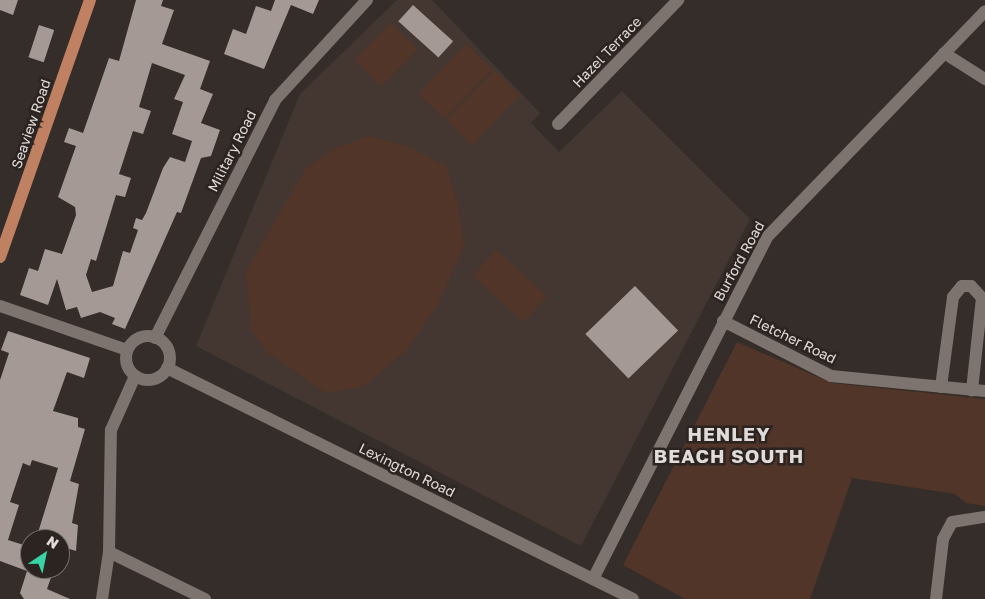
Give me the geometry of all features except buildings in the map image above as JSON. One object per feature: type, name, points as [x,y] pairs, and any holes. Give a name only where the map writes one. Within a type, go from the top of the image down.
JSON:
[{"type":"main road","name":"Seaview Road","points":[[0,257],[90,0]]},
{"type":"street","name":"Military Road","points":[[155,338],[275,100],[367,0]]},
{"type":"street","name":"Hazel Terrace","points":[[558,124],[678,0]]},
{"type":"street","name":"Burford Road","points":[[593,579],[723,321],[779,221],[985,11]]},
{"type":"street","points":[[944,53],[985,79]]},
{"type":"street","name":"Fletcher Road","points":[[723,321],[831,376],[979,391],[982,298],[971,286],[962,286],[953,297],[941,387]]},
{"type":"street","points":[[0,306],[127,350]]},
{"type":"street","points":[[138,338],[155,338],[169,353],[167,368],[150,380],[135,376],[127,365],[127,350],[138,338]]},
{"type":"street","name":"Lexington Road","points":[[167,368],[634,599]]},
{"type":"street","points":[[102,599],[108,552],[111,430],[135,376]]},
{"type":"street","points":[[936,599],[943,539],[952,522],[985,517]]},
{"type":"street","points":[[108,552],[205,599]]},
{"type":"shaded area","points":[[397,0],[432,0],[540,113],[531,123],[559,152],[622,91],[750,219],[581,546],[196,346],[300,94]]},
{"type":"shaded area","points":[[391,23],[418,50],[381,87],[354,60]]},
{"type":"shaded area","points":[[466,44],[492,69],[444,119],[418,94]]},
{"type":"shaded area","points":[[494,70],[520,95],[472,145],[446,120]]},
{"type":"shaded area","points":[[369,136],[407,146],[447,167],[460,213],[464,246],[438,304],[406,351],[364,386],[326,393],[266,352],[251,330],[246,272],[306,168],[338,147]]},
{"type":"shaded area","points":[[496,250],[547,296],[524,322],[473,276]]},
{"type":"shaded area","points":[[737,342],[832,383],[985,399],[985,506],[966,503],[955,494],[852,478],[810,599],[685,599],[623,565]]},
{"type":"district","name":"HENLEY BEACH SOUTH","points":[[729,445]]}]
